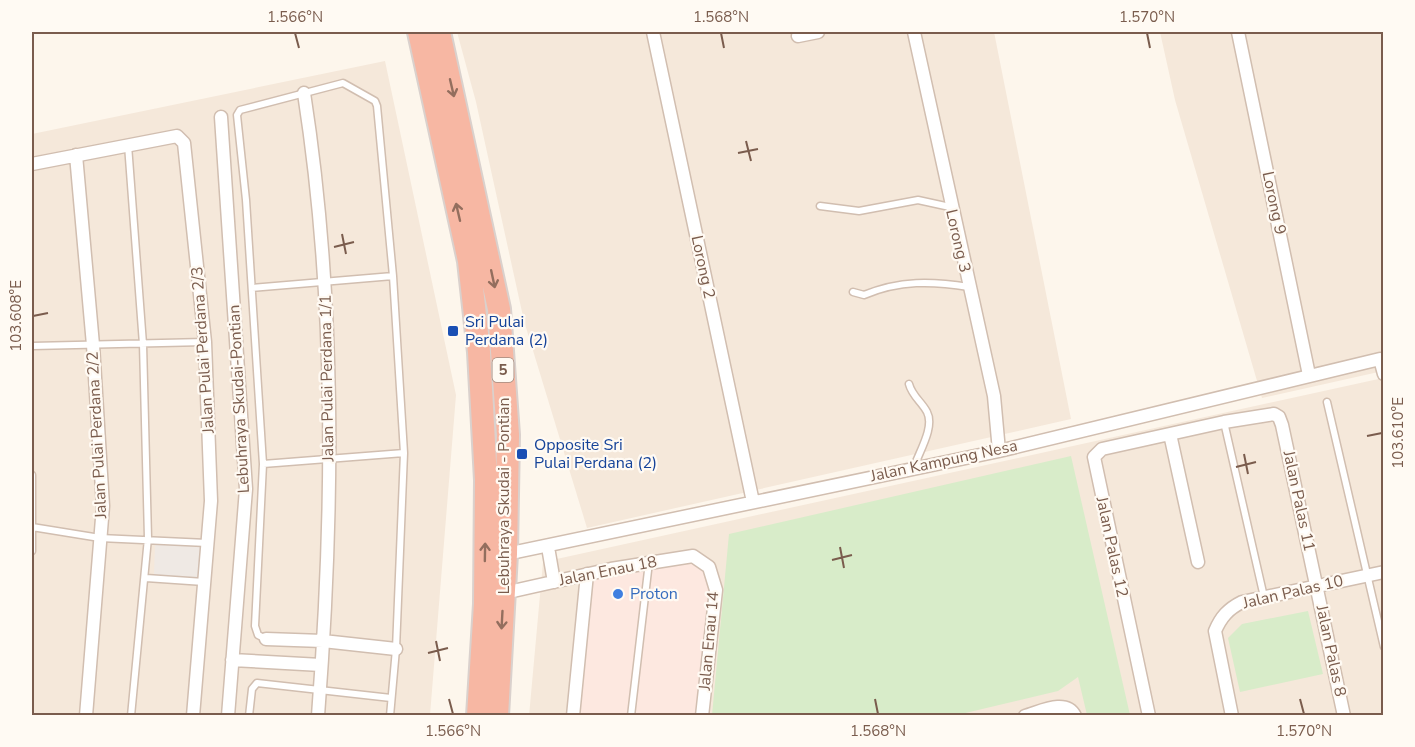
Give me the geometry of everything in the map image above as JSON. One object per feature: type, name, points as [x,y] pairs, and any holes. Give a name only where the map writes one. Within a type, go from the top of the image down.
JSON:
[{"type":"highway","name":"Lebuhraya Skudai - Pontian","points":[[419,32],[469,261],[479,352],[486,480],[485,604],[478,716]]},
{"type":"highway","name":"Lebuhraya Skudai - Pontian","points":[[439,32],[500,309],[508,435],[506,554],[497,716]]},
{"type":"street","name":"Lorong 2","points":[[653,32],[753,502]]},
{"type":"street","points":[[798,36],[818,32]]},
{"type":"street","name":"Lorong 3","points":[[914,32],[950,207],[994,396],[999,450]]},
{"type":"street","name":"Lorong 9","points":[[1238,32],[1309,375]]},
{"type":"street","name":"Jalan Pulai Perdana 1/1","points":[[304,93],[314,160],[325,281],[330,459],[318,716]]},
{"type":"street","name":"Lebuhraya Skudai-Pontian","points":[[221,117],[246,489],[228,716]]},
{"type":"street","name":"Jalan Pulai Perdana 2/3","points":[[32,164],[177,136],[184,143],[204,342],[211,501],[193,716]]},
{"type":"street","name":"Jalan Pulai Perdana 2/2","points":[[76,155],[93,345],[103,506],[86,716]]},
{"type":"street","name":"Jalan Kampung Nesa","points":[[506,554],[548,548],[914,466],[999,450],[1382,358]]},
{"type":"street","points":[[1382,358],[1383,374]]},
{"type":"street","name":"Jalan Palas 12","points":[[1149,716],[1094,457],[1102,449],[1224,422],[1266,415],[1279,417]]},
{"type":"street","name":"Jalan Palas 11","points":[[1279,417],[1317,586]]},
{"type":"street","points":[[1170,434],[1198,562]]},
{"type":"street","points":[[548,548],[554,582]]},
{"type":"street","name":"Jalan Enau 18","points":[[504,593],[587,574],[693,556],[709,567]]},
{"type":"street","name":"Jalan Enau 14","points":[[702,716],[716,590],[709,567]]},
{"type":"street","name":"Jalan Palas 10","points":[[1232,716],[1215,631],[1230,608],[1242,602],[1383,572]]},
{"type":"street","points":[[573,716],[587,574]]},
{"type":"street","name":"Jalan Palas 8","points":[[1317,586],[1344,716]]},
{"type":"street","points":[[266,639],[323,641],[396,649]]},
{"type":"street","points":[[232,660],[321,665]]},
{"type":"street","points":[[1025,716],[1063,706],[1072,710],[1075,716]]},
{"type":"lane","points":[[266,639],[258,635],[255,626],[263,464],[238,111],[343,83],[375,100],[393,276],[404,453],[396,649],[390,716]]},
{"type":"lane","points":[[128,145],[143,344],[148,538],[146,578],[131,716]]},
{"type":"lane","points":[[820,206],[859,211],[918,200],[950,207]]},
{"type":"lane","points":[[252,288],[393,276]]},
{"type":"lane","points":[[853,292],[864,295],[882,288],[923,281],[969,287]]},
{"type":"lane","points":[[32,346],[204,342]]},
{"type":"lane","points":[[909,384],[915,398],[927,411],[930,422],[914,466]]},
{"type":"lane","points":[[1327,402],[1383,647]]},
{"type":"lane","points":[[1224,422],[1264,597]]},
{"type":"lane","points":[[263,464],[404,453]]},
{"type":"lane","points":[[32,476],[32,551]]},
{"type":"lane","points":[[33,527],[100,538],[148,538],[208,543]]},
{"type":"lane","points":[[631,716],[649,562]]},
{"type":"lane","points":[[146,578],[205,582]]},
{"type":"lane","points":[[249,716],[253,684],[391,698]]},
{"type":"shaded area","points":[[457,32],[994,32],[1071,419],[587,528],[524,321],[476,102]]},
{"type":"shaded area","points":[[1160,32],[1383,32],[1383,371],[1262,398],[1175,100]]},
{"type":"shaded area","points":[[385,61],[456,395],[430,715],[32,715],[32,134]]},
{"type":"shaded area","points":[[1383,378],[1383,715],[529,716],[543,562]]},
{"type":"shaded area","points":[[155,543],[201,546],[199,579],[154,575]]},
{"type":"shaded area","points":[[694,551],[714,565],[707,715],[567,716],[582,571]]},
{"type":"green space","points":[[1071,456],[1130,715],[1087,715],[1078,677],[1058,691],[957,715],[712,715],[729,534]]},
{"type":"green space","points":[[1308,611],[1323,674],[1240,692],[1228,638],[1242,624]]},
{"type":"place","name":"Sri Pulai Perdana (2)","points":[[453,331]]},
{"type":"place","name":"Opposite Sri Pulai Perdana (2)","points":[[522,454]]},
{"type":"place","name":"Proton","points":[[618,594]]}]
